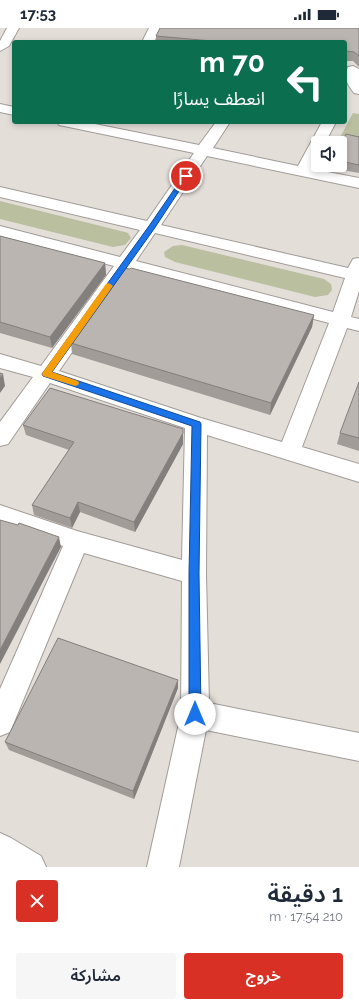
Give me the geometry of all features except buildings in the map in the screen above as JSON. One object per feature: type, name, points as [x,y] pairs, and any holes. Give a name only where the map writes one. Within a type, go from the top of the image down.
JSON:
[{"type":"street","points":[[5,44],[13,28]]},
{"type":"street","points":[[149,40],[155,28]]},
{"type":"street","points":[[347,90],[354,76]]},
{"type":"street","points":[[0,108],[12,111]]},
{"type":"street","points":[[82,124],[110,127],[203,151],[359,183]]},
{"type":"street","points":[[0,438],[126,263],[223,124]]},
{"type":"street","points":[[303,171],[328,124]]},
{"type":"street","points":[[0,192],[151,227],[358,271],[289,452]]},
{"type":"street","points":[[0,231],[359,325]]},
{"type":"street","points":[[0,361],[46,374],[196,424],[359,473]]},
{"type":"street","points":[[164,867],[195,714],[194,574],[196,424]]},
{"type":"street","points":[[0,514],[77,541],[194,574]]},
{"type":"street","points":[[0,722],[77,541]]},
{"type":"street","points":[[195,714],[359,747]]},
{"type":"street","points":[[0,850],[30,867]]},
{"type":"green space","points":[[353,113],[359,114],[359,145],[347,148],[347,136],[341,136]]},
{"type":"green space","points":[[0,201],[125,232],[128,233],[131,238],[125,245],[113,247],[0,219]]},
{"type":"green space","points":[[182,245],[324,279],[331,284],[332,290],[328,295],[315,297],[175,262],[165,257],[164,252],[173,246]]},
{"type":"slow traffic","points":[[75,383],[46,374],[109,286]]},
{"type":"route","points":[[186,176],[46,374],[196,424],[194,574],[195,714]]}]
